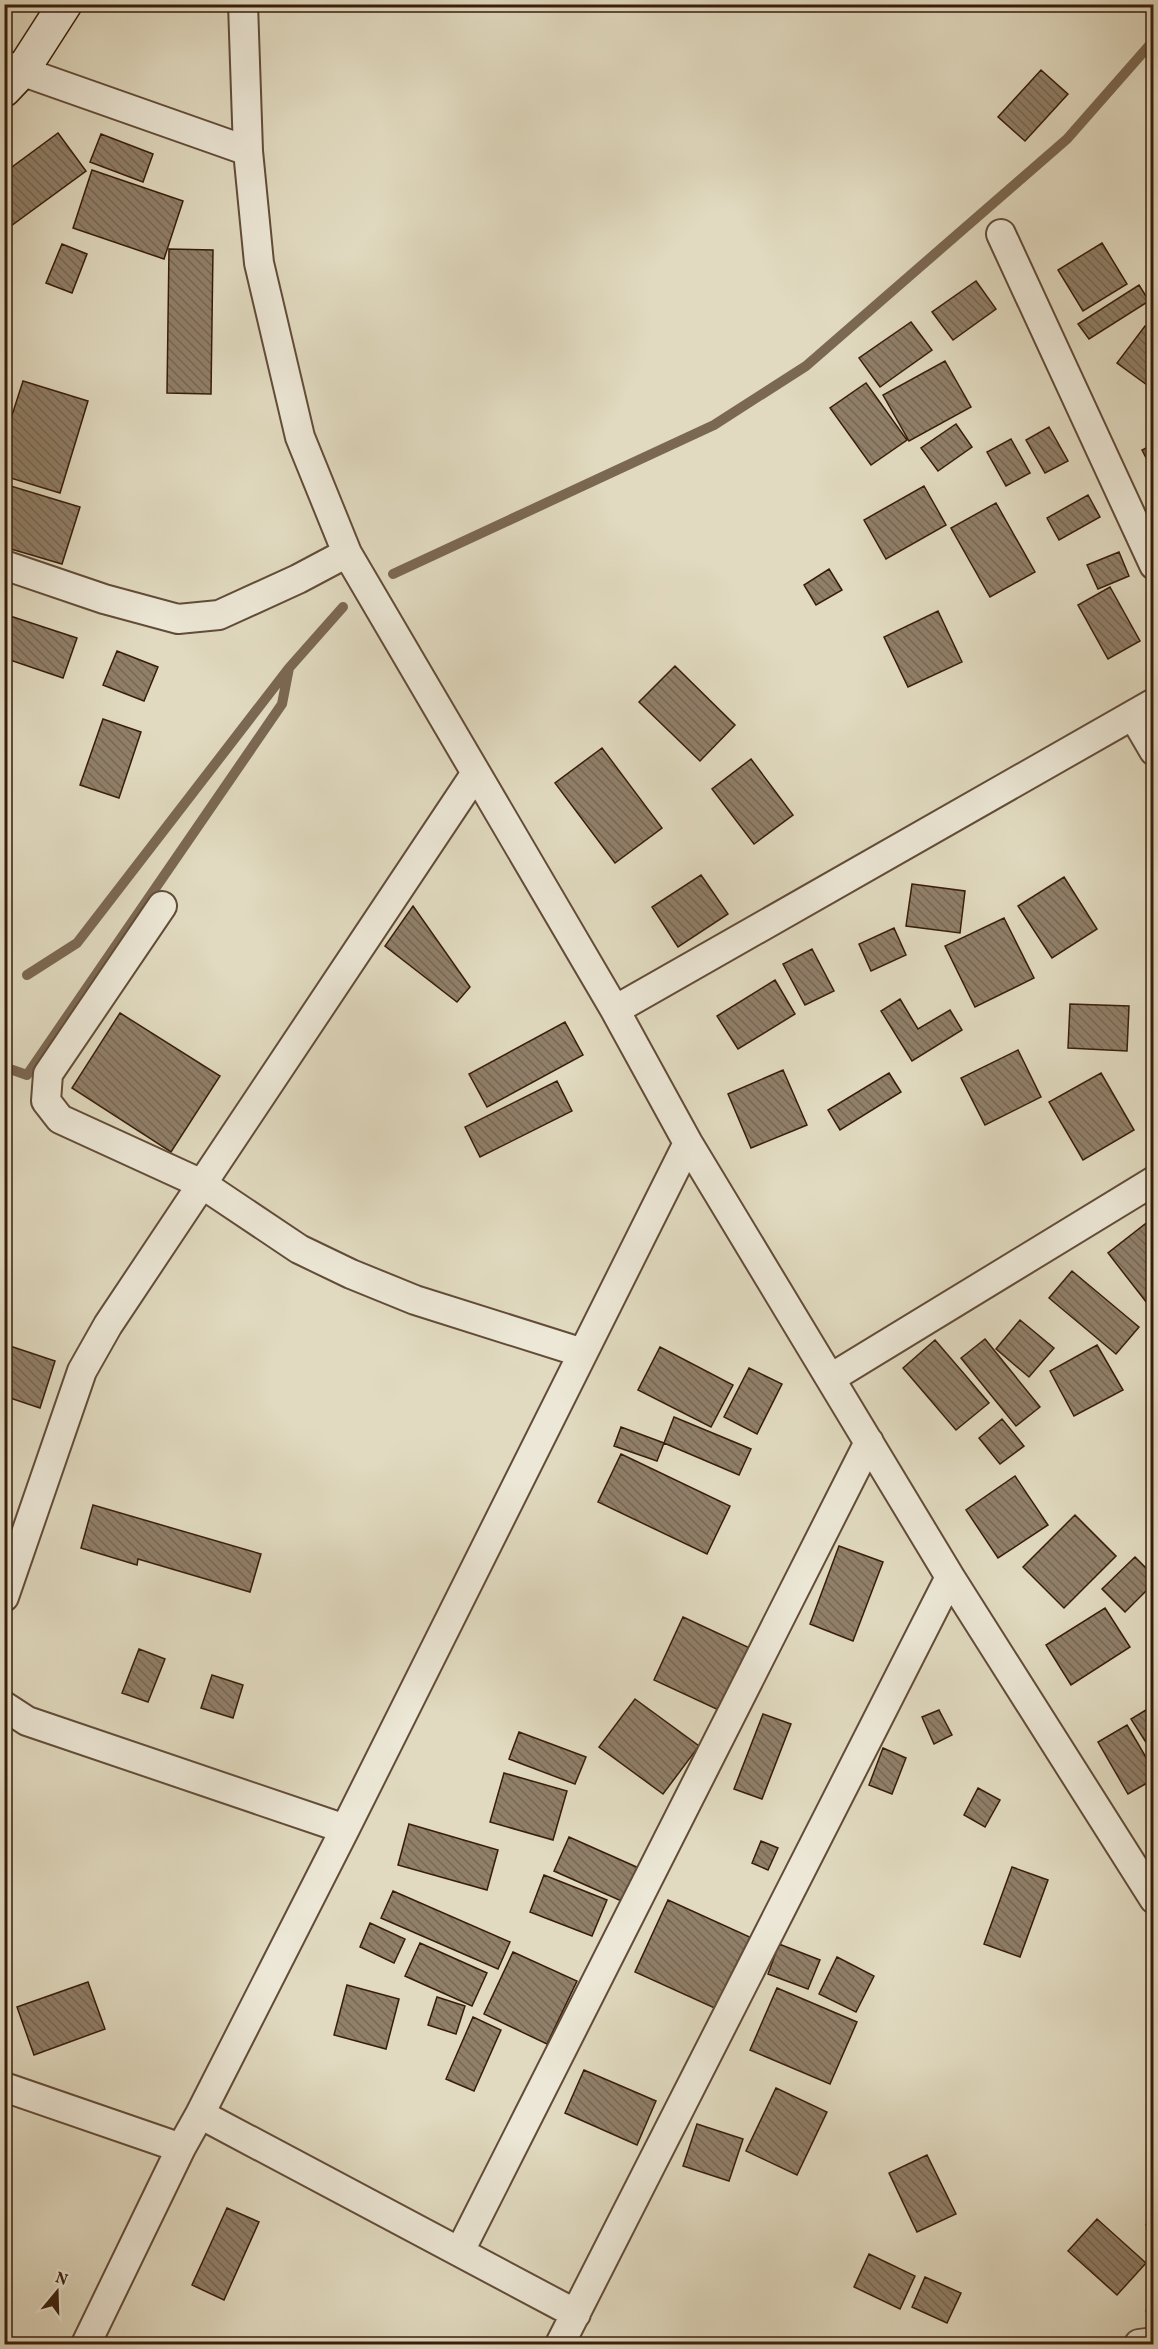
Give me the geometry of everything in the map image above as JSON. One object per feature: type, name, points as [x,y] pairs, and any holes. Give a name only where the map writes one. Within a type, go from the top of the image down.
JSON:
[{"type":"main road","points":[[10,76],[65,4]]},
{"type":"street","points":[[243,4],[248,151],[259,263],[276,343],[300,437],[346,553],[615,1010],[688,1143],[950,1577],[1154,1899]]},
{"type":"street","points":[[10,76],[248,151]]},
{"type":"street","points":[[1001,234],[1154,564]]},
{"type":"street","points":[[4,565],[104,599],[178,619],[219,615],[298,579],[346,553]]},
{"type":"street","points":[[615,1010],[1143,709],[1154,751]]},
{"type":"street","points":[[4,1597],[82,1371],[108,1325],[476,773]]},
{"type":"street","points":[[162,906],[48,1074],[46,1101],[60,1119],[202,1184],[299,1249],[351,1274],[415,1300],[583,1353]]},
{"type":"street","points":[[86,2344],[181,2148],[345,1829],[688,1143]]},
{"type":"street","points":[[831,1378],[1154,1181]]},
{"type":"street","points":[[460,2251],[868,1442]]},
{"type":"street","points":[[560,2344],[950,1577]]},
{"type":"street","points":[[4,1706],[27,1721],[345,1829]]},
{"type":"street","points":[[4,2087],[181,2148]]},
{"type":"street","points":[[200,2114],[576,2314]]},
{"type":"street","points":[[1139,2344],[1154,2342]]},
{"type":"building","points":[[1041,70],[1068,94],[1025,141],[998,117]]},
{"type":"building","points":[[58,133],[86,171],[4,231],[4,173]]},
{"type":"building","points":[[101,134],[153,154],[143,182],[90,162]]},
{"type":"building","points":[[92,170],[183,201],[164,259],[73,228]]},
{"type":"building","points":[[1102,243],[1127,284],[1083,311],[1058,270]]},
{"type":"building","points":[[62,244],[87,254],[72,293],[46,283]]},
{"type":"building","points":[[169,249],[213,250],[211,394],[167,393]]},
{"type":"building","points":[[976,281],[996,309],[953,340],[932,312]]},
{"type":"building","points":[[1139,285],[1149,301],[1089,339],[1078,324]]},
{"type":"building","points":[[911,322],[932,350],[880,387],[859,358]]},
{"type":"building","points":[[1145,326],[1154,332],[1154,390],[1117,363]]},
{"type":"building","points":[[945,361],[971,407],[909,441],[883,395]]},
{"type":"building","points":[[23,381],[88,401],[60,493],[4,476],[4,440]]},
{"type":"building","points":[[866,383],[907,440],[871,465],[830,408]]},
{"type":"building","points":[[956,424],[972,447],[938,471],[921,448]]},
{"type":"building","points":[[1049,427],[1068,461],[1045,473],[1026,440]]},
{"type":"building","points":[[1011,439],[1030,473],[1006,486],[987,452]]},
{"type":"building","points":[[1154,444],[1154,473],[1142,450]]},
{"type":"building","points":[[4,484],[80,507],[62,564],[4,547]]},
{"type":"building","points":[[924,486],[946,525],[886,559],[864,520]]},
{"type":"building","points":[[1088,495],[1100,517],[1059,540],[1047,518]]},
{"type":"building","points":[[996,503],[1035,572],[990,597],[951,528]]},
{"type":"building","points":[[1119,552],[1129,576],[1098,589],[1087,565]]},
{"type":"building","points":[[829,569],[842,590],[816,605],[804,585]]},
{"type":"building","points":[[1110,587],[1140,641],[1108,659],[1078,605]]},
{"type":"building","points":[[938,611],[962,662],[908,687],[884,637]]},
{"type":"building","points":[[4,614],[77,638],[63,678],[4,658]]},
{"type":"building","points":[[117,651],[158,667],[144,701],[103,685]]},
{"type":"building","points":[[675,666],[735,725],[700,761],[639,702]]},
{"type":"building","points":[[103,719],[141,732],[119,798],[80,785]]},
{"type":"building","points":[[602,748],[662,828],[615,863],[555,783]]},
{"type":"building","points":[[751,759],[793,815],[754,844],[712,789]]},
{"type":"building","points":[[701,875],[728,914],[678,947],[652,907]]},
{"type":"building","points":[[1064,877],[1097,929],[1052,958],[1018,906]]},
{"type":"building","points":[[912,884],[965,891],[960,933],[906,926]]},
{"type":"building","points":[[413,906],[470,987],[457,1002],[385,946]]},
{"type":"building","points":[[1004,918],[1034,978],[975,1007],[945,946]]},
{"type":"building","points":[[894,928],[906,955],[871,971],[859,944]]},
{"type":"building","points":[[812,949],[834,991],[805,1005],[783,964]]},
{"type":"building","points":[[775,980],[795,1014],[738,1049],[717,1016]]},
{"type":"building","points":[[900,999],[918,1029],[950,1010],[962,1030],[912,1061],[881,1011]]},
{"type":"building","points":[[1070,1004],[1129,1006],[1127,1051],[1068,1048]]},
{"type":"building","points":[[120,1013],[220,1076],[171,1152],[72,1088]]},
{"type":"building","points":[[565,1022],[583,1055],[487,1107],[469,1074]]},
{"type":"building","points":[[1018,1050],[1041,1097],[985,1125],[961,1078]]},
{"type":"building","points":[[783,1070],[807,1125],[751,1148],[728,1094]]},
{"type":"building","points":[[889,1073],[901,1092],[840,1130],[828,1110]]},
{"type":"building","points":[[1101,1073],[1134,1130],[1083,1160],[1049,1102]]},
{"type":"building","points":[[557,1081],[572,1111],[480,1157],[465,1127]]},
{"type":"building","points":[[1154,1217],[1154,1312],[1108,1253]]},
{"type":"building","points":[[1072,1271],[1139,1327],[1116,1354],[1049,1298]]},
{"type":"building","points":[[1020,1320],[1054,1348],[1029,1377],[996,1349]]},
{"type":"building","points":[[985,1339],[1040,1407],[1016,1426],[961,1358]]},
{"type":"building","points":[[935,1340],[989,1403],[956,1430],[903,1368]]},
{"type":"building","points":[[4,1344],[55,1361],[40,1408],[4,1396]]},
{"type":"building","points":[[1097,1345],[1123,1390],[1074,1416],[1050,1371]]},
{"type":"building","points":[[660,1347],[733,1385],[711,1427],[638,1390]]},
{"type":"building","points":[[749,1368],[782,1384],[757,1434],[724,1417]]},
{"type":"building","points":[[674,1417],[751,1449],[739,1475],[664,1443]]},
{"type":"building","points":[[1002,1419],[1024,1446],[1000,1464],[979,1438]]},
{"type":"building","points":[[621,1427],[664,1443],[657,1461],[614,1446]]},
{"type":"building","points":[[621,1454],[730,1506],[707,1554],[598,1502]]},
{"type":"building","points":[[1015,1476],[1048,1525],[998,1558],[966,1510]]},
{"type":"building","points":[[93,1505],[261,1554],[250,1592],[138,1559],[137,1565],[81,1548]]},
{"type":"building","points":[[1075,1515],[1116,1556],[1064,1608],[1023,1567]]},
{"type":"building","points":[[839,1546],[883,1562],[853,1641],[810,1624]]},
{"type":"building","points":[[1135,1557],[1154,1576],[1154,1583],[1125,1612],[1102,1589]]},
{"type":"building","points":[[1105,1608],[1130,1647],[1071,1685],[1046,1645]]},
{"type":"building","points":[[683,1617],[752,1649],[723,1712],[654,1680]]},
{"type":"building","points":[[139,1649],[165,1659],[148,1702],[122,1693]]},
{"type":"building","points":[[212,1675],[243,1685],[233,1718],[201,1708]]},
{"type":"building","points":[[635,1699],[699,1746],[663,1794],[599,1747]]},
{"type":"building","points":[[1154,1705],[1154,1755],[1131,1719]]},
{"type":"building","points":[[939,1710],[952,1735],[934,1744],[922,1717]]},
{"type":"building","points":[[763,1714],[791,1724],[762,1799],[734,1789]]},
{"type":"building","points":[[1127,1725],[1154,1771],[1154,1779],[1128,1794],[1098,1742]]},
{"type":"building","points":[[519,1732],[586,1757],[575,1784],[509,1759]]},
{"type":"building","points":[[883,1748],[906,1758],[892,1794],[869,1785]]},
{"type":"building","points":[[504,1773],[567,1791],[553,1840],[490,1822]]},
{"type":"building","points":[[978,1788],[1000,1800],[985,1827],[964,1815]]},
{"type":"building","points":[[409,1824],[498,1850],[487,1890],[398,1865]]},
{"type":"building","points":[[569,1837],[641,1869],[626,1903],[554,1871]]},
{"type":"building","points":[[761,1841],[778,1848],[768,1870],[752,1863]]},
{"type":"building","points":[[1012,1867],[1048,1880],[1020,1957],[984,1944]]},
{"type":"building","points":[[544,1875],[607,1900],[592,1936],[530,1912]]},
{"type":"building","points":[[393,1891],[510,1942],[498,1969],[381,1918]]},
{"type":"building","points":[[668,1900],[752,1938],[719,2010],[635,1972]]},
{"type":"building","points":[[370,1923],[405,1939],[394,1963],[360,1947]]},
{"type":"building","points":[[420,1943],[487,1973],[472,2006],[405,1976]]},
{"type":"building","points":[[779,1944],[820,1960],[808,1989],[768,1974]]},
{"type":"building","points":[[513,1952],[577,1981],[547,2044],[484,2014]]},
{"type":"building","points":[[837,1957],[874,1976],[856,2012],[819,1994]]},
{"type":"building","points":[[88,1982],[105,2029],[34,2055],[17,2007]]},
{"type":"building","points":[[347,1985],[399,1999],[386,2049],[334,2035]]},
{"type":"building","points":[[777,1988],[857,2022],[830,2084],[750,2050]]},
{"type":"building","points":[[437,1997],[465,2006],[456,2034],[428,2025]]},
{"type":"building","points":[[473,2017],[501,2030],[474,2091],[446,2079]]},
{"type":"building","points":[[584,2070],[656,2101],[637,2145],[565,2113]]},
{"type":"building","points":[[776,2088],[827,2112],[797,2175],[746,2151]]},
{"type":"building","points":[[697,2124],[743,2139],[729,2181],[683,2166]]},
{"type":"building","points":[[927,2155],[956,2214],[917,2232],[889,2173]]},
{"type":"building","points":[[1154,2202],[1154,2228],[1146,2225]]},
{"type":"building","points":[[227,2208],[259,2222],[224,2300],[192,2285]]},
{"type":"building","points":[[1097,2219],[1146,2263],[1117,2295],[1068,2251]]},
{"type":"building","points":[[869,2254],[915,2276],[900,2309],[854,2287]]},
{"type":"building","points":[[925,2277],[961,2293],[947,2323],[912,2307]]},
{"type":"building","points":[[1154,2293],[1154,2314],[1146,2311]]},
{"type":"waterway","points":[[393,574],[714,425],[806,366],[1067,139],[1154,40]]},
{"type":"waterway","points":[[27,975],[77,943],[289,668],[343,607]]},
{"type":"waterway","points":[[4,1067],[27,1075],[282,704],[289,668]]}]
